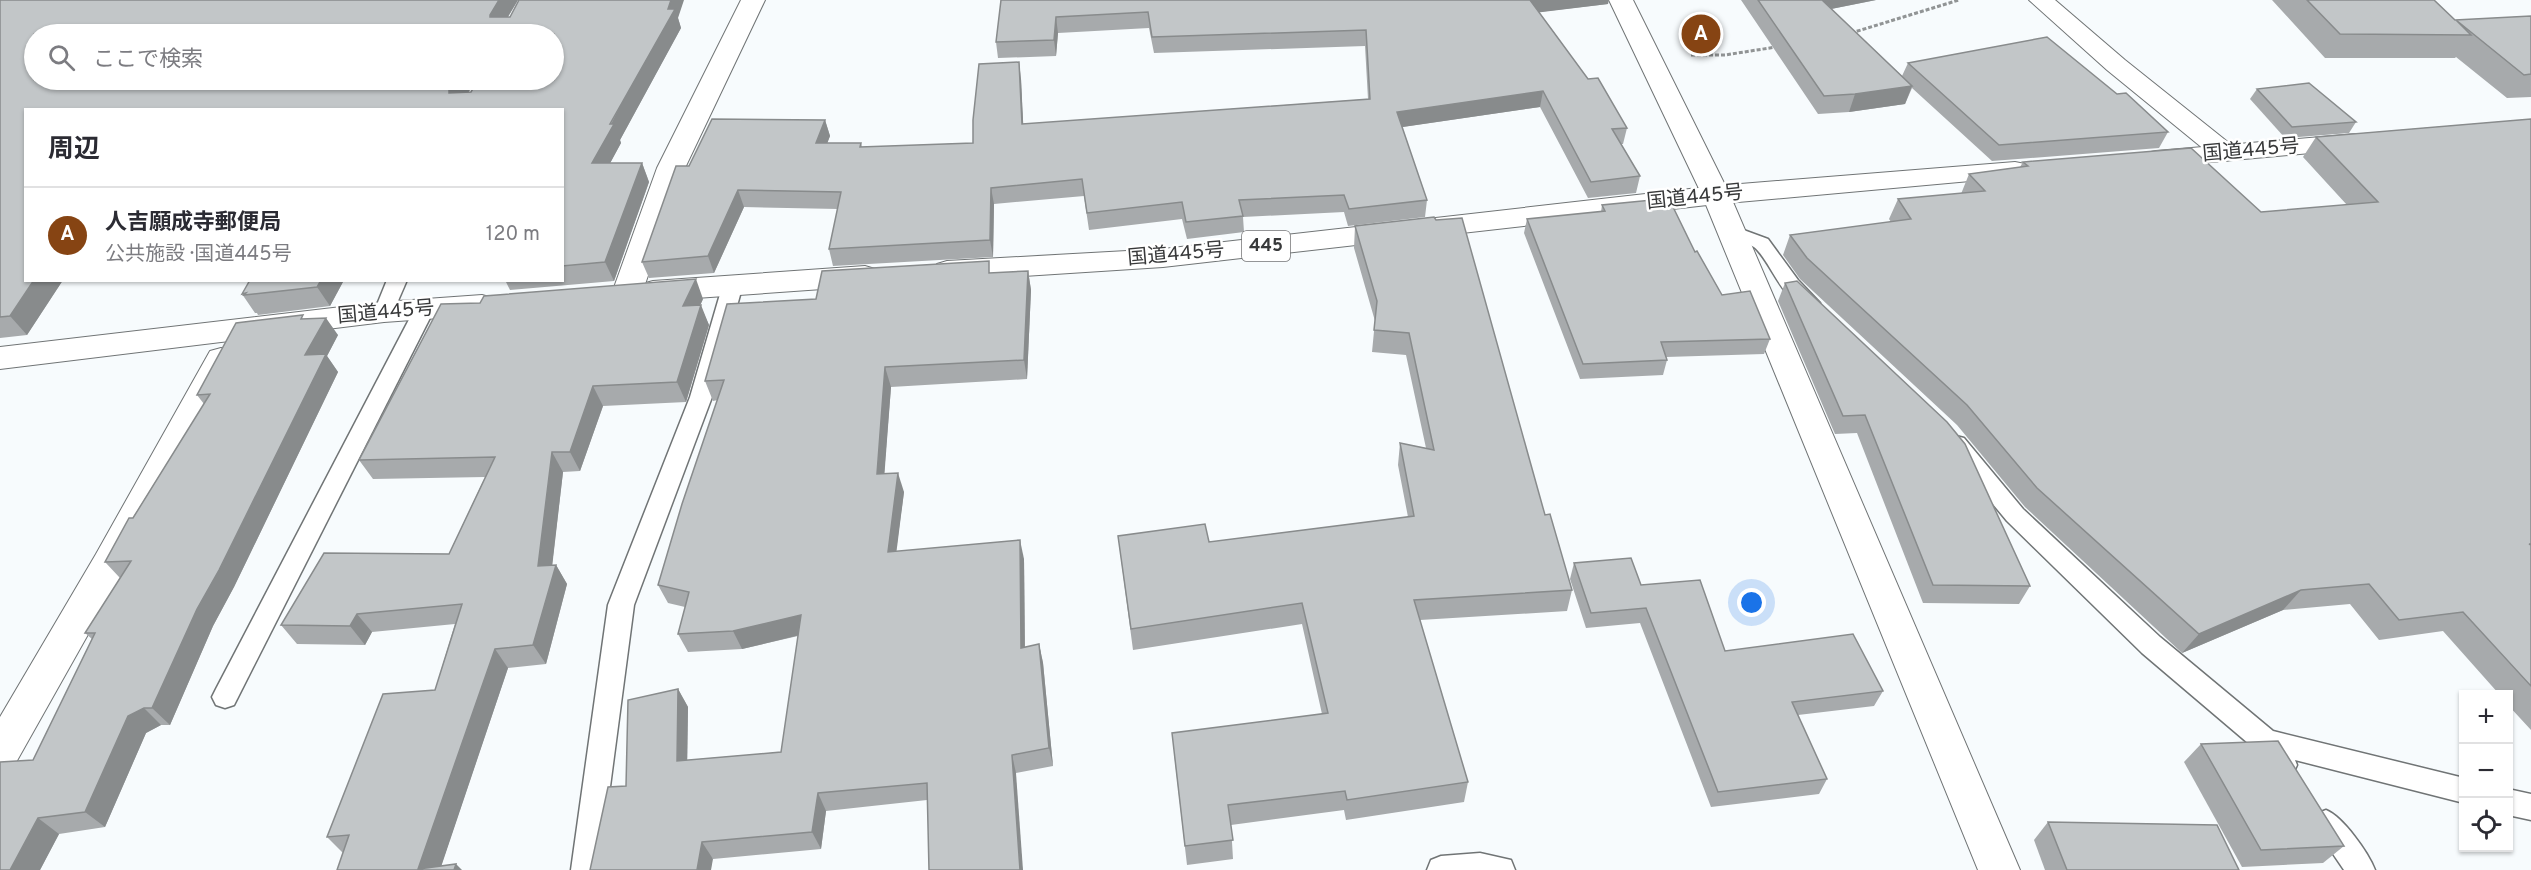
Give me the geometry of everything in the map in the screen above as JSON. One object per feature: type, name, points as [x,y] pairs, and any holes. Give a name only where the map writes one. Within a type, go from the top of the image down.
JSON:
[{"type":"main road","points":[[753,0],[671,168],[615,294],[888,274]]},
{"type":"main road","points":[[1621,0],[1716,195],[1999,870]]},
{"type":"main road","points":[[2041,0],[2116,65],[2225,153]]},
{"type":"main road","name":"国道445号","points":[[2131,161],[2378,140]]},
{"type":"main road","name":"国道445号","points":[[924,272],[1163,258],[1716,195],[2036,169]]},
{"type":"main road","name":"国道445号","points":[[0,358],[384,312],[508,303]]},
{"type":"main road","points":[[0,753],[110,564],[238,329]]},
{"type":"lane","points":[[1730,231],[1761,243],[1791,285],[1824,318]]},
{"type":"lane","points":[[384,312],[396,282]]},
{"type":"lane","points":[[585,870],[621,605],[701,397],[733,284]]},
{"type":"lane","points":[[225,697],[424,310]]},
{"type":"lane","points":[[1939,426],[2014,515],[2151,645],[2265,741],[2361,870]]},
{"type":"lane","points":[[2265,741],[2459,790]]},
{"type":"lane","points":[[2513,803],[2531,807]]},
{"type":"lane","points":[[1441,870],[1480,867],[1501,870]]},
{"type":"path","points":[[1846,34],[1959,0]]},
{"type":"path","points":[[1649,57],[1725,55],[1780,46]]},
{"type":"building","points":[[0,0],[499,0],[490,17],[510,17],[519,0],[671,0],[668,9],[675,9],[610,124],[614,124],[592,163],[642,163],[605,262],[564,266],[564,108],[24,108],[24,282],[33,282],[10,316],[0,317]]},
{"type":"building","points":[[1001,0],[1530,0],[1588,79],[1598,78],[1627,128],[1612,129],[1640,176],[1591,182],[1543,91],[1397,112],[1427,200],[1349,209],[1344,195],[1239,200],[1243,216],[1186,222],[1182,202],[1087,213],[1082,179],[991,188],[990,240],[829,249],[841,192],[738,190],[708,256],[642,262],[676,166],[689,166],[712,119],[825,120],[816,143],[861,143],[860,147],[973,143],[979,64],[1019,62],[1022,124],[1370,99],[1366,30],[1152,37],[1148,12],[1056,17],[1054,40],[996,42]]},
{"type":"building","points":[[1758,0],[1822,0],[1912,86],[1824,96]]},
{"type":"building","points":[[2307,0],[2434,0],[2455,20],[2531,16],[2531,74],[2524,75],[2456,20],[2471,35],[2340,34]]},
{"type":"building","points":[[2047,37],[2117,94],[2126,93],[2168,132],[1999,145],[1908,63]]},
{"type":"building","points":[[2309,83],[2356,122],[2292,127],[2257,89]]},
{"type":"building","points":[[2531,119],[2531,544],[2529,544],[2531,545],[2531,686],[2463,612],[2399,620],[2369,584],[2301,590],[2199,634],[2037,488],[1967,405],[1807,258],[1790,235],[1911,219],[1898,199],[1985,191],[1969,174],[2028,166],[2023,162],[2191,148],[2261,212],[2378,202],[2316,137]]},
{"type":"building","points":[[1652,200],[1657,208],[1673,207],[1695,252],[1697,251],[1722,295],[1750,291],[1770,339],[1661,342],[1667,360],[1583,364],[1527,219],[1605,211],[1602,205]]},
{"type":"building","points":[[1434,217],[1436,220],[1462,218],[1545,515],[1550,514],[1572,590],[1414,600],[1468,782],[1347,800],[1345,791],[1228,805],[1233,840],[1185,846],[1172,733],[1328,713],[1302,603],[1131,629],[1118,536],[1205,524],[1209,542],[1414,516],[1400,443],[1434,450],[1409,333],[1374,330],[1377,301],[1355,226]]},
{"type":"building","points":[[989,261],[989,273],[1028,271],[1024,360],[885,367],[877,474],[898,473],[888,552],[1020,540],[1021,648],[1039,644],[1049,748],[1012,755],[1020,870],[929,870],[927,783],[818,793],[812,832],[702,842],[697,870],[590,870],[608,787],[626,786],[628,700],[678,689],[677,761],[781,752],[801,615],[733,631],[678,634],[689,592],[658,585],[682,504],[724,380],[705,381],[727,304],[816,299],[822,271]]},
{"type":"building","points":[[696,279],[683,306],[701,305],[677,382],[593,386],[570,452],[552,452],[538,566],[556,565],[533,645],[495,649],[418,869],[456,864],[454,870],[337,870],[349,835],[327,837],[383,694],[435,690],[462,604],[357,614],[350,626],[281,625],[324,553],[449,554],[495,457],[359,460],[441,304],[480,303],[484,296]]},
{"type":"building","points":[[1797,281],[1947,422],[1965,444],[2030,586],[1933,585],[1865,415],[1843,416],[1785,283]]},
{"type":"building","points":[[249,282],[320,282],[317,287],[242,294]]},
{"type":"building","points":[[303,315],[301,319],[326,318],[305,355],[326,354],[219,570],[197,609],[152,708],[144,708],[128,716],[85,812],[38,818],[10,870],[0,870],[0,762],[33,760],[95,633],[85,633],[131,561],[105,562],[129,518],[133,518],[210,394],[197,395],[236,323]]},
{"type":"building","points":[[1631,558],[1641,585],[1700,580],[1725,651],[1853,634],[1883,691],[1792,702],[1827,779],[1718,792],[1646,608],[1591,613],[1574,563]]},
{"type":"building","points":[[2278,741],[2344,846],[2261,850],[2201,744]]},
{"type":"building","points":[[2048,822],[2217,825],[2239,870],[2067,870]]},
{"type":"place","name":"人吉願成寺郵便局","points":[[1701,34]]}]
